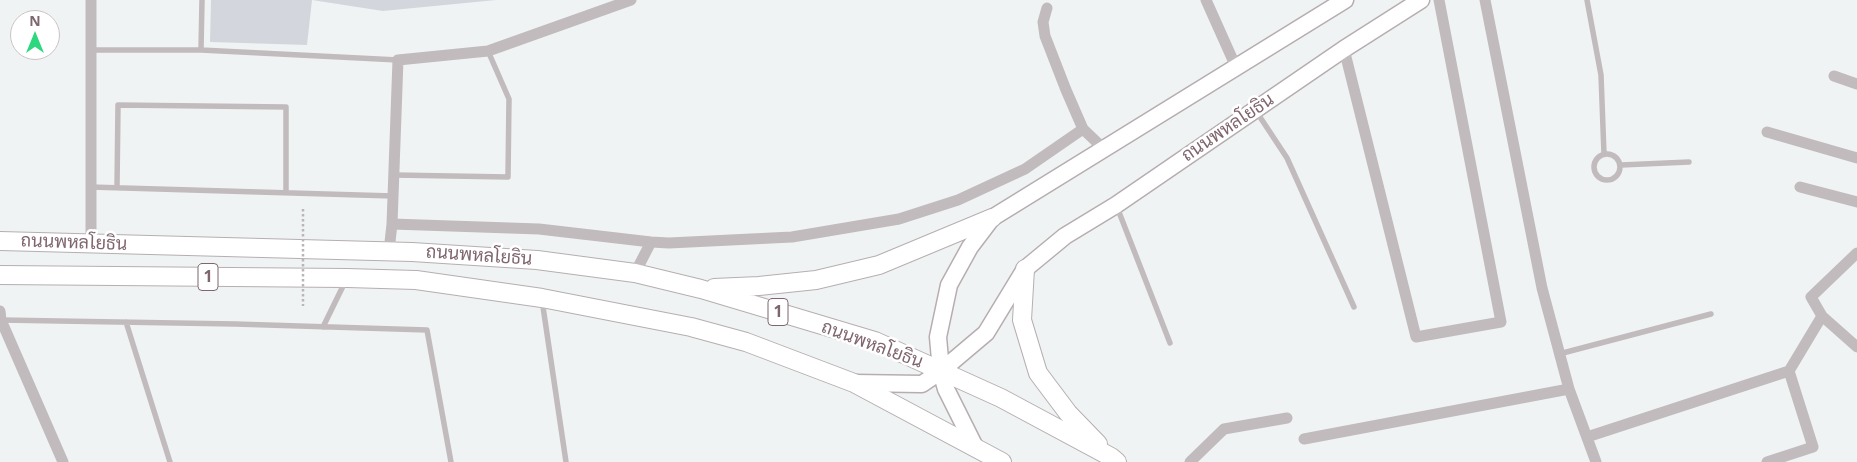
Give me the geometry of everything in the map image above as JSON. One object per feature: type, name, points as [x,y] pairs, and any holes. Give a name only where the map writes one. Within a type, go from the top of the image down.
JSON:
[{"type":"main road","name":"ถนนพหลโยธิน","points":[[975,447],[946,389],[941,371],[938,337],[949,285],[970,246],[992,218],[1345,0]]},
{"type":"main road","name":"ถนนพหลโยธิน","points":[[854,383],[922,384],[941,371],[986,333],[1025,269],[1065,236],[1116,205],[1344,49],[1422,0]]},
{"type":"main road","points":[[701,289],[759,286],[816,280],[879,265],[992,218]]},
{"type":"main road","name":"ถนนพหลโยธิน","points":[[0,241],[389,251],[537,260],[635,273],[701,289],[875,341],[1001,398],[1114,460]]},
{"type":"main road","points":[[1025,269],[1022,320],[1038,373],[1068,413],[1114,460]]},
{"type":"main road","name":"ถนนพหลโยธิน","points":[[0,275],[416,280],[542,298],[691,327],[746,342],[854,383],[1002,462]]},
{"type":"street","points":[[91,0],[91,243]]},
{"type":"street","points":[[389,251],[392,224],[398,60],[488,51],[631,0]]},
{"type":"street","points":[[1206,0],[1236,67]]},
{"type":"street","points":[[1344,49],[1416,337],[1501,322],[1439,0]]},
{"type":"street","points":[[1485,0],[1542,288],[1569,389],[1596,462]]},
{"type":"street","points":[[1047,8],[1043,22],[1045,36],[1083,129],[1103,148]]},
{"type":"street","points":[[1834,76],[1857,84]]},
{"type":"street","points":[[392,224],[539,229],[669,243],[792,237],[899,219],[958,200],[1025,169],[1083,129]]},
{"type":"street","points":[[1767,132],[1857,158]]},
{"type":"street","points":[[1800,187],[1857,202]]},
{"type":"street","points":[[635,273],[651,242]]},
{"type":"street","points":[[1857,253],[1811,297],[1822,316],[1857,347]]},
{"type":"street","points":[[1,316],[63,462]]},
{"type":"street","points":[[1587,437],[1789,371],[1822,316]]},
{"type":"street","points":[[1767,462],[1814,448],[1789,371]]},
{"type":"street","points":[[1304,439],[1569,389]]},
{"type":"street","points":[[1190,462],[1224,429],[1287,418]]},
{"type":"lane","points":[[201,50],[202,0]]},
{"type":"lane","points":[[1587,0],[1601,75],[1604,154]]},
{"type":"lane","points":[[91,50],[201,50],[398,60]]},
{"type":"lane","points":[[394,175],[508,177],[509,99],[488,51]]},
{"type":"lane","points":[[118,188],[118,105],[286,107],[286,193]]},
{"type":"lane","points":[[1255,110],[1288,158],[1354,308]]},
{"type":"lane","points":[[1604,154],[1615,157],[1621,165],[1621,172],[1616,177],[1608,179],[1599,178],[1594,172],[1596,160],[1604,154]]},
{"type":"lane","points":[[1621,165],[1689,162]]},
{"type":"lane","points":[[90,187],[393,196]]},
{"type":"lane","points":[[1116,205],[1170,343]]},
{"type":"lane","points":[[323,327],[347,278]]},
{"type":"lane","points":[[542,298],[566,462]]},
{"type":"lane","points":[[1559,354],[1711,314]]},
{"type":"lane","points":[[1,316],[126,322],[427,330],[451,462]]},
{"type":"lane","points":[[126,322],[170,462]]},
{"type":"path","points":[[303,209],[303,306]]},
{"type":"shaded area","points":[[211,0],[312,0],[307,45],[210,42]]},
{"type":"shaded area","points":[[312,0],[496,0],[383,11]]}]
